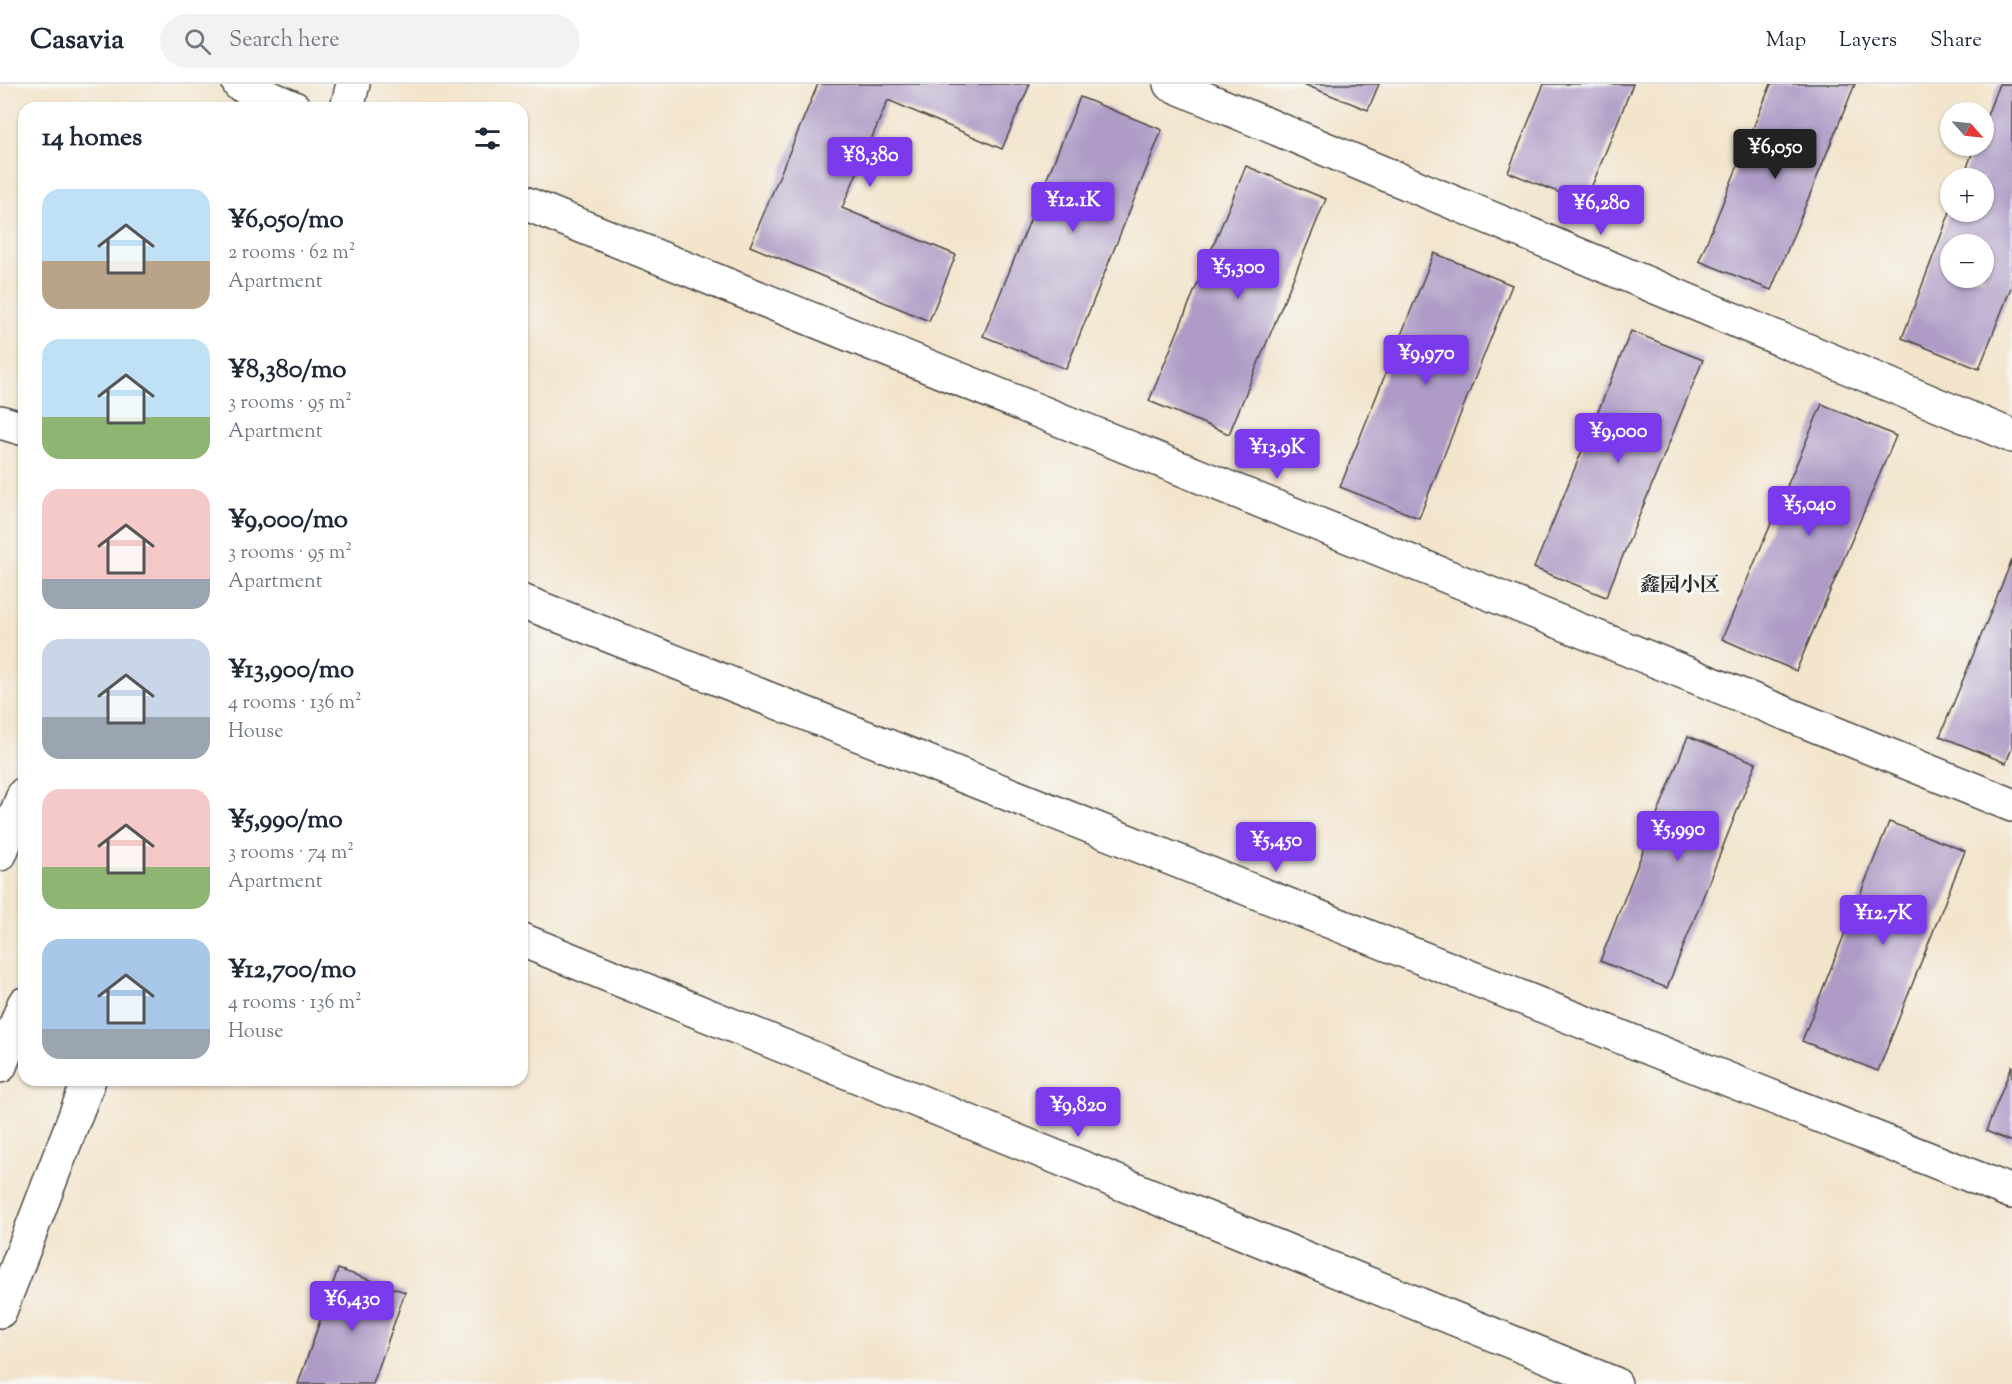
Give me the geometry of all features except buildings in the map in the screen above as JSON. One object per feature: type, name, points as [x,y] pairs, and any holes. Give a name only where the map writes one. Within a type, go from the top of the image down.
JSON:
[{"type":"street","points":[[239,84],[280,102]]},
{"type":"street","points":[[348,102],[353,84]]},
{"type":"street","points":[[1170,84],[2012,436]]},
{"type":"street","points":[[528,204],[2012,805]]},
{"type":"street","points":[[0,422],[18,427]]},
{"type":"street","points":[[528,603],[2012,1192]]},
{"type":"street","points":[[0,854],[18,809]]},
{"type":"street","points":[[528,942],[1615,1384]]},
{"type":"street","points":[[0,1066],[18,1020]]},
{"type":"street","points":[[0,1311],[86,1086]]},
{"type":"district","name":"鑫园小区","points":[[1680,584]]}]
